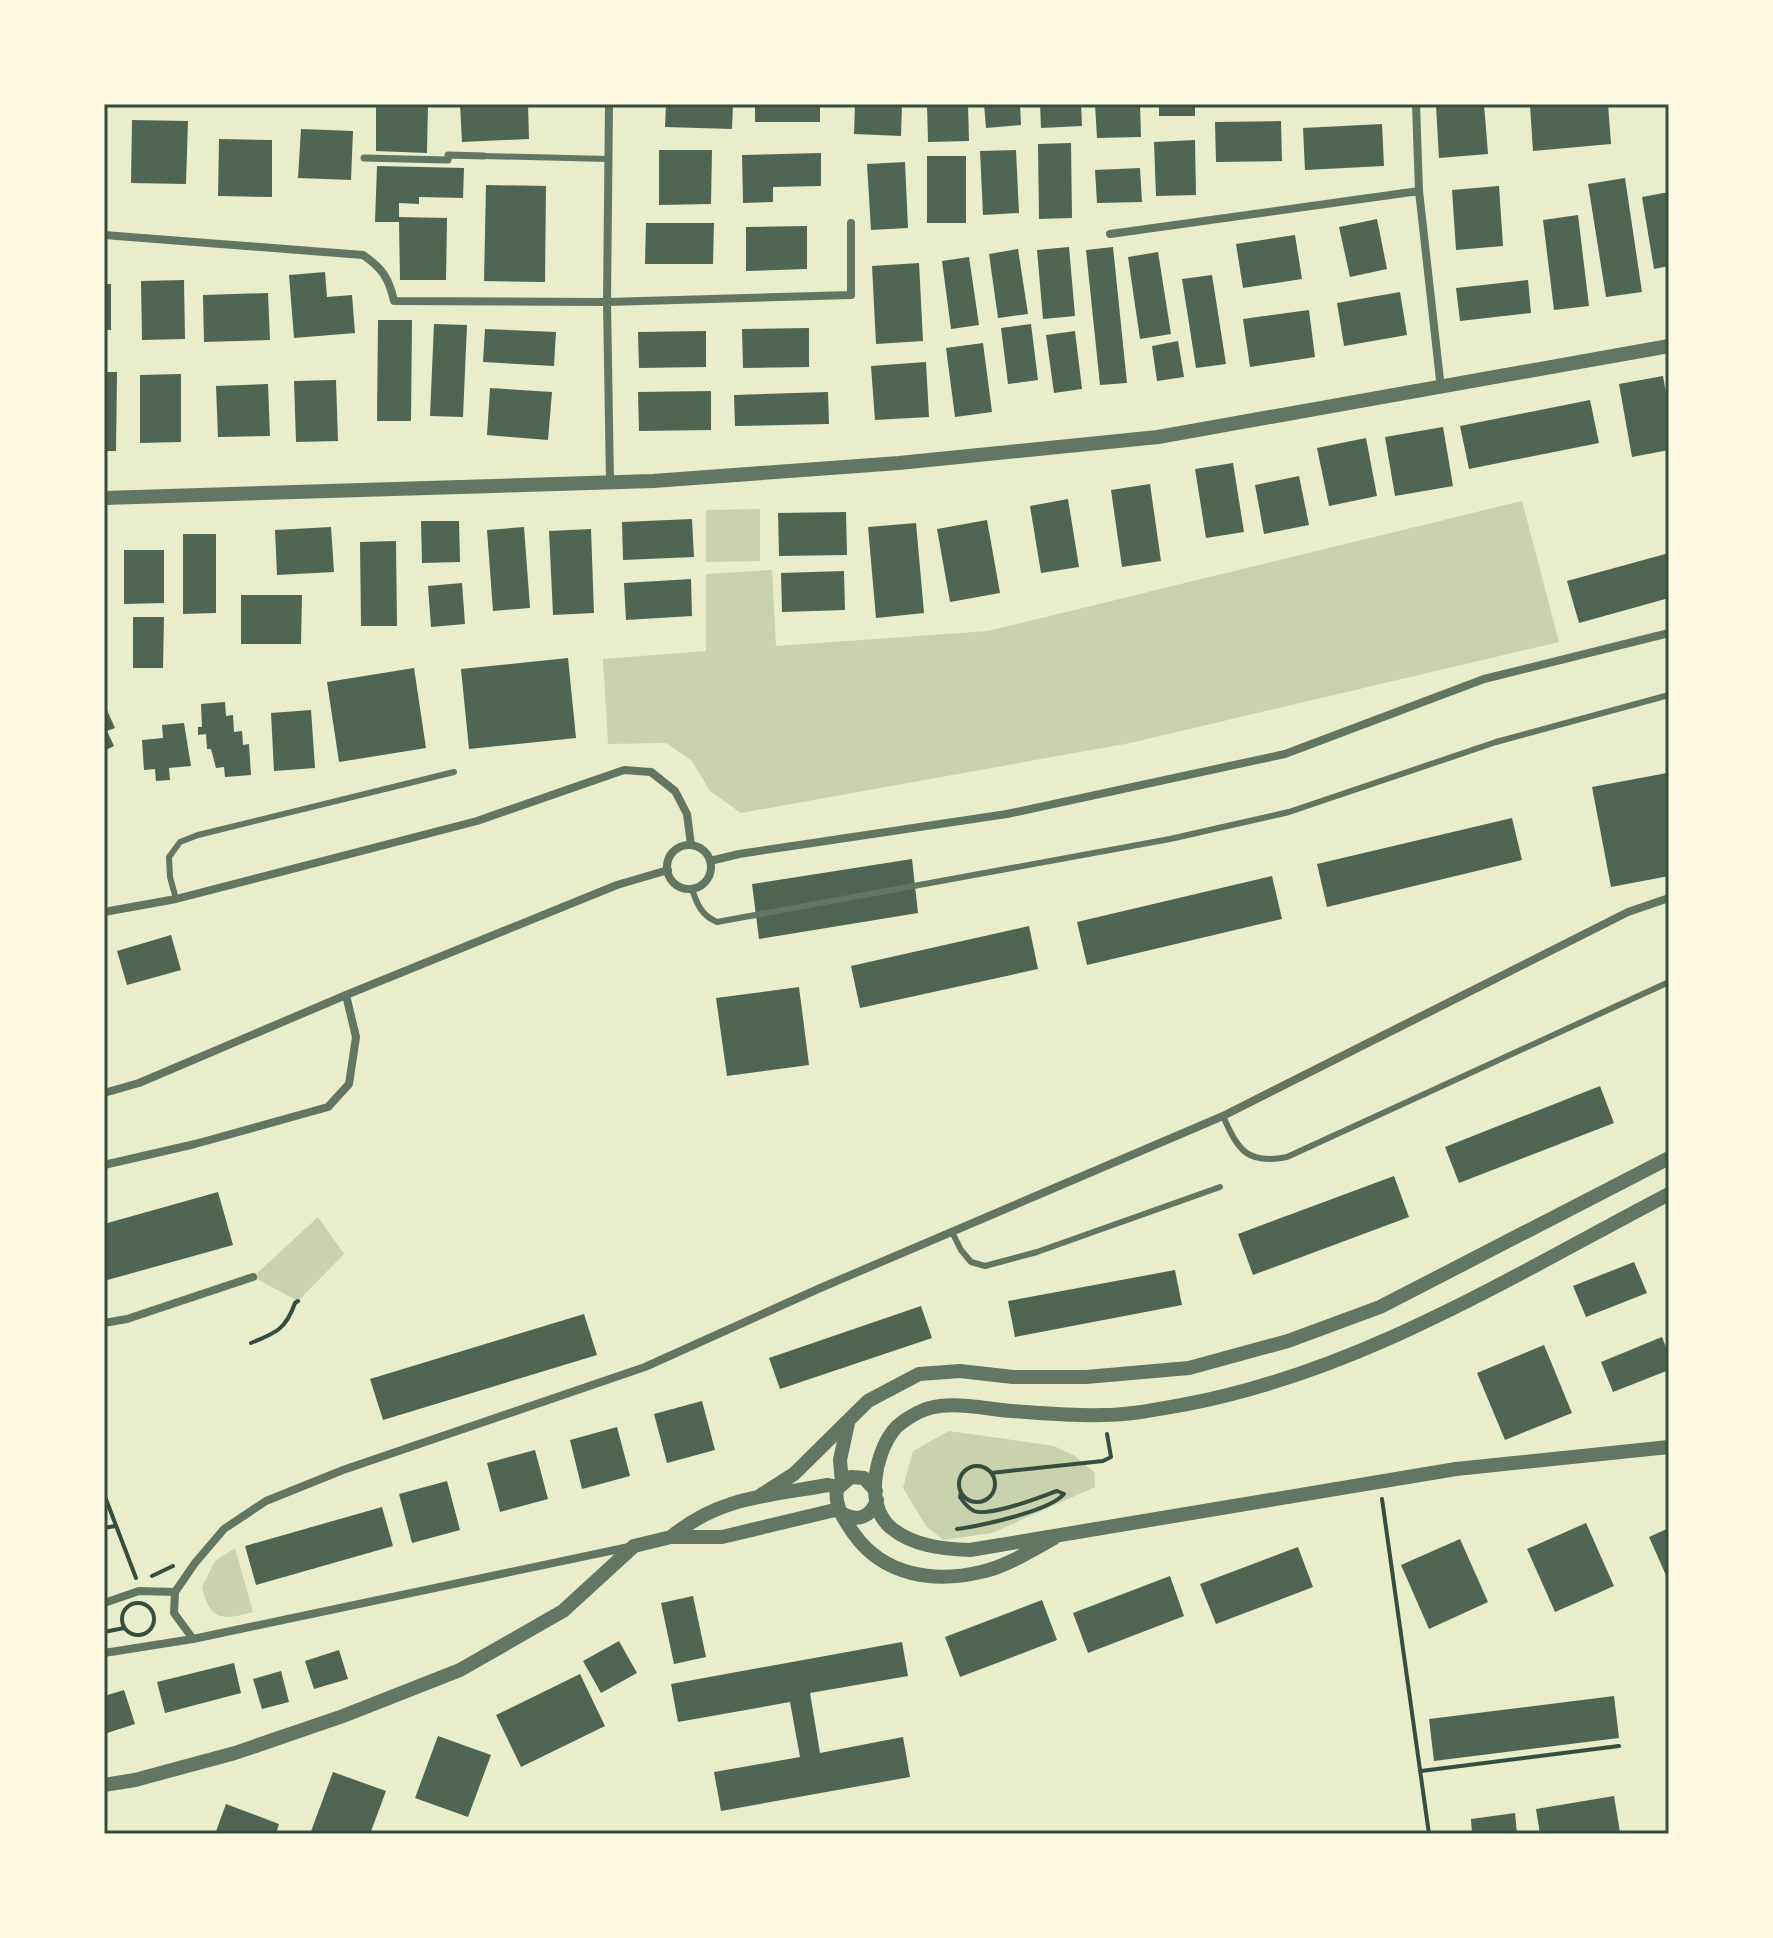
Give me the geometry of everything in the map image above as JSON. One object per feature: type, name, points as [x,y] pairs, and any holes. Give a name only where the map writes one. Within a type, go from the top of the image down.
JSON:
[{"type":"street","points":[[609,104],[607,302],[610,482]]},
{"type":"street","points":[[1416,104],[1419,191],[1441,389]]},
{"type":"street","points":[[364,158],[448,160],[448,155],[484,156]]},
{"type":"street","points":[[1110,234],[1419,191]]},
{"type":"street","points":[[104,235],[363,255],[380,266],[390,280],[394,301],[607,302],[851,295],[851,223]]},
{"type":"street","points":[[104,498],[653,481],[899,463],[1158,437],[1669,346]]},
{"type":"street","points":[[710,861],[1007,814],[1285,754],[1484,679],[1669,633]]},
{"type":"street","points":[[104,912],[176,899],[477,821],[624,770],[651,772],[675,791],[687,814],[691,845]]},
{"type":"street","points":[[691,845],[704,851],[710,861],[709,878],[692,889],[679,887],[669,876],[671,855],[676,850],[691,845]]},
{"type":"street","points":[[104,1093],[139,1083],[617,885],[668,870]]},
{"type":"street","points":[[193,1639],[174,1613],[175,1592],[224,1529],[266,1501],[343,1470],[645,1367],[1223,1116],[1628,912],[1669,898]]},
{"type":"street","points":[[104,1165],[195,1144],[328,1107],[349,1084],[356,1037],[346,995]]},
{"type":"street","points":[[761,1495],[794,1474],[868,1401],[919,1374],[960,1371],[1013,1377],[1086,1377],[1189,1368],[1288,1341],[1380,1307],[1669,1158]]},
{"type":"street","points":[[1668,1445],[1456,1469],[970,1550],[921,1543],[891,1528],[879,1511],[877,1497],[876,1471],[892,1432],[921,1410],[949,1405],[1105,1416],[1189,1403],[1297,1375],[1400,1335],[1669,1194]]},
{"type":"street","points":[[104,1323],[127,1319],[253,1277]]},
{"type":"street","points":[[848,1423],[841,1448],[840,1485],[835,1497],[854,1533],[871,1553],[901,1571],[922,1577],[983,1572],[1065,1533]]},
{"type":"street","points":[[104,1653],[193,1639],[671,1537],[722,1537],[841,1511],[861,1518],[872,1511],[877,1497],[870,1482],[851,1477],[840,1485],[761,1495],[701,1514],[671,1537]]},
{"type":"street","points":[[104,1785],[135,1780],[235,1753],[343,1716],[460,1670],[563,1611],[634,1546]]},
{"type":"street","points":[[104,1603],[139,1591],[175,1592]]},
{"type":"lane","points":[[484,156],[608,159]]},
{"type":"lane","points":[[692,889],[697,905],[707,918],[717,922],[1170,839],[1289,812],[1496,742],[1669,695]]},
{"type":"lane","points":[[176,899],[169,857],[180,842],[454,772]]},
{"type":"lane","points":[[1223,1116],[1243,1151],[1255,1158],[1270,1160],[1287,1157],[1669,982]]},
{"type":"lane","points":[[952,1232],[971,1262],[985,1266],[1037,1252],[1220,1187]]},
{"type":"path","points":[[251,1343],[274,1334],[289,1321],[298,1301]]},
{"type":"path","points":[[954,1529],[980,1526],[1023,1514],[1059,1500],[1064,1494],[1057,1491],[990,1512],[977,1512],[960,1497],[959,1481],[965,1471],[976,1466],[991,1473],[1103,1461],[1111,1457],[1105,1416]]},
{"type":"path","points":[[961,1492],[969,1500],[987,1499],[995,1484],[991,1473]]},
{"type":"path","points":[[1380,1481],[1429,1834]]},
{"type":"path","points":[[104,1494],[138,1582]]},
{"type":"path","points":[[104,1528],[115,1526]]},
{"type":"path","points":[[104,1632],[124,1628],[133,1634],[144,1633],[153,1622],[152,1612],[145,1604],[130,1605],[123,1613],[124,1628]]},
{"type":"path","points":[[1421,1771],[1619,1746]]},
{"type":"green space","points":[[1522,501],[1559,642],[1130,743],[741,813],[710,791],[692,761],[666,743],[608,744],[603,659],[706,651],[706,574],[772,570],[776,646],[988,631]]},
{"type":"green space","points":[[760,509],[760,561],[706,562],[706,510]]},
{"type":"green space","points":[[318,1217],[344,1254],[298,1301],[253,1277]]},
{"type":"green space","points":[[949,1431],[1054,1446],[1075,1456],[1094,1472],[1095,1487],[992,1533],[943,1540],[926,1526],[903,1488],[913,1451]]},
{"type":"green space","points":[[235,1548],[253,1612],[225,1617],[213,1612],[202,1587],[215,1561]]},
{"type":"building","points":[[376,104],[428,104],[427,153],[376,151]]},
{"type":"building","points":[[460,104],[528,104],[529,139],[462,142]]},
{"type":"building","points":[[666,104],[733,104],[732,129],[665,127]]},
{"type":"building","points":[[755,104],[820,104],[820,122],[755,122]]},
{"type":"building","points":[[855,104],[902,104],[901,136],[854,134]]},
{"type":"building","points":[[927,104],[968,104],[969,141],[928,142]]},
{"type":"building","points":[[984,104],[1020,104],[1021,125],[986,128]]},
{"type":"building","points":[[1040,104],[1081,104],[1082,126],[1041,128]]},
{"type":"building","points":[[1095,104],[1140,104],[1141,137],[1097,138]]},
{"type":"building","points":[[1159,104],[1195,104],[1195,116],[1159,116]]},
{"type":"building","points":[[1484,104],[1488,154],[1439,158],[1436,106]]},
{"type":"building","points":[[1608,104],[1611,144],[1533,151],[1530,106]]},
{"type":"building","points":[[132,120],[188,121],[186,184],[131,183]]},
{"type":"building","points":[[1281,121],[1282,161],[1216,162],[1215,122]]},
{"type":"building","points":[[1382,124],[1384,166],[1305,170],[1303,128]]},
{"type":"building","points":[[301,129],[353,131],[351,180],[298,178]]},
{"type":"building","points":[[219,139],[272,140],[272,197],[218,196]]},
{"type":"building","points":[[1195,140],[1196,195],[1156,196],[1154,142]]},
{"type":"building","points":[[1071,143],[1072,218],[1039,219],[1038,144]]},
{"type":"building","points":[[659,150],[712,150],[711,204],[659,205]]},
{"type":"building","points":[[1016,150],[1019,213],[983,215],[980,151]]},
{"type":"building","points":[[821,153],[821,186],[773,187],[773,202],[743,203],[742,155]]},
{"type":"building","points":[[927,156],[966,156],[966,223],[927,223]]},
{"type":"building","points":[[905,162],[908,228],[871,230],[867,164]]},
{"type":"building","points":[[377,166],[464,168],[463,198],[419,197],[419,204],[399,203],[399,217],[447,218],[446,280],[400,280],[399,222],[375,222]]},
{"type":"building","points":[[1140,168],[1142,202],[1097,203],[1095,170]]},
{"type":"building","points":[[1625,178],[1642,292],[1606,297],[1588,184]]},
{"type":"building","points":[[486,185],[546,186],[545,282],[484,281]]},
{"type":"building","points":[[1499,186],[1503,246],[1456,250],[1452,190]]},
{"type":"building","points":[[1669,192],[1669,266],[1654,269],[1642,197]]},
{"type":"building","points":[[1578,215],[1589,306],[1554,310],[1543,220]]},
{"type":"building","points":[[1377,219],[1387,269],[1350,277],[1339,227]]},
{"type":"building","points":[[646,223],[714,223],[713,264],[645,264]]},
{"type":"building","points":[[807,226],[807,269],[746,271],[746,227]]},
{"type":"building","points":[[1295,235],[1302,279],[1243,288],[1236,244]]},
{"type":"building","points":[[1069,247],[1075,316],[1043,319],[1037,250]]},
{"type":"building","points":[[1113,247],[1127,383],[1100,385],[1086,250]]},
{"type":"building","points":[[1018,249],[1028,314],[998,318],[989,254]]},
{"type":"building","points":[[1158,252],[1171,334],[1140,339],[1128,257]]},
{"type":"building","points":[[969,257],[979,325],[951,329],[942,261]]},
{"type":"building","points":[[919,263],[923,341],[876,344],[872,266]]},
{"type":"building","points":[[325,272],[327,297],[352,295],[355,333],[294,338],[289,275]]},
{"type":"building","points":[[1212,275],[1226,364],[1196,368],[1182,279]]},
{"type":"building","points":[[184,280],[185,339],[142,340],[141,281]]},
{"type":"building","points":[[1528,280],[1531,313],[1460,321],[1456,288]]},
{"type":"building","points":[[104,284],[111,284],[111,330],[104,330]]},
{"type":"building","points":[[1400,292],[1407,335],[1344,346],[1337,303]]},
{"type":"building","points":[[268,293],[270,340],[204,342],[203,295]]},
{"type":"building","points":[[1309,310],[1315,357],[1250,367],[1243,319]]},
{"type":"building","points":[[378,320],[412,320],[411,421],[377,421]]},
{"type":"building","points":[[434,324],[467,325],[463,417],[430,416]]},
{"type":"building","points":[[1031,324],[1038,380],[1008,384],[1001,328]]},
{"type":"building","points":[[809,328],[809,367],[743,368],[742,329]]},
{"type":"building","points":[[485,329],[556,332],[554,366],[483,362]]},
{"type":"building","points":[[706,331],[706,367],[639,368],[638,332]]},
{"type":"building","points":[[1075,331],[1082,389],[1054,393],[1046,335]]},
{"type":"building","points":[[1178,341],[1184,377],[1157,381],[1152,346]]},
{"type":"building","points":[[983,343],[992,412],[955,417],[946,348]]},
{"type":"building","points":[[926,362],[929,417],[875,420],[871,366]]},
{"type":"building","points":[[104,372],[117,372],[116,451],[104,451]]},
{"type":"building","points":[[181,374],[181,442],[140,443],[140,375]]},
{"type":"building","points":[[1663,376],[1669,410],[1669,450],[1632,457],[1619,384]]},
{"type":"building","points":[[336,380],[338,441],[296,442],[294,381]]},
{"type":"building","points":[[268,384],[270,436],[218,437],[216,386]]},
{"type":"building","points":[[490,388],[552,392],[548,440],[487,435]]},
{"type":"building","points":[[711,391],[711,430],[639,431],[638,392]]},
{"type":"building","points":[[828,392],[829,424],[735,426],[734,395]]},
{"type":"building","points":[[1590,400],[1599,443],[1469,469],[1460,426]]},
{"type":"building","points":[[1443,427],[1453,486],[1395,496],[1385,437]]},
{"type":"building","points":[[1366,438],[1377,496],[1329,506],[1317,448]]},
{"type":"building","points":[[1233,463],[1244,532],[1206,538],[1195,469]]},
{"type":"building","points":[[1299,476],[1309,525],[1264,534],[1255,485]]},
{"type":"building","points":[[1150,484],[1161,561],[1122,567],[1111,490]]},
{"type":"building","points":[[1068,499],[1079,567],[1041,573],[1030,506]]},
{"type":"building","points":[[846,512],[847,555],[779,556],[778,513]]},
{"type":"building","points":[[692,519],[694,557],[623,560],[622,522]]},
{"type":"building","points":[[987,520],[1000,593],[950,602],[937,529]]},
{"type":"building","points":[[421,521],[459,521],[460,562],[422,563]]},
{"type":"building","points":[[916,523],[924,613],[876,618],[868,527]]},
{"type":"building","points":[[331,527],[334,572],[277,575],[275,530]]},
{"type":"building","points":[[524,527],[530,608],[493,611],[487,530]]},
{"type":"building","points":[[591,529],[594,613],[553,615],[549,531]]},
{"type":"building","points":[[183,534],[216,534],[216,613],[183,614]]},
{"type":"building","points":[[396,541],[397,626],[361,626],[360,542]]},
{"type":"building","points":[[124,550],[164,550],[164,603],[124,604]]},
{"type":"building","points":[[1669,553],[1669,598],[1579,623],[1567,581]]},
{"type":"building","points":[[844,571],[845,610],[782,612],[781,573]]},
{"type":"building","points":[[691,579],[692,616],[626,620],[624,583]]},
{"type":"building","points":[[462,583],[465,624],[431,627],[428,586]]},
{"type":"building","points":[[241,595],[302,595],[301,644],[241,644]]},
{"type":"building","points":[[133,617],[164,617],[163,668],[133,668]]},
{"type":"building","points":[[568,658],[576,738],[469,749],[461,669]]},
{"type":"building","points":[[414,668],[426,748],[339,762],[327,682]]},
{"type":"building","points":[[225,702],[226,716],[233,715],[234,732],[242,731],[243,745],[249,744],[251,775],[225,777],[224,767],[216,768],[211,749],[207,749],[206,734],[198,735],[198,727],[202,727],[201,704]]},
{"type":"building","points":[[107,710],[115,728],[107,731],[114,746],[104,751],[104,712]]},
{"type":"building","points":[[311,710],[315,768],[274,771],[271,713]]},
{"type":"building","points":[[184,723],[191,766],[169,768],[170,780],[156,781],[155,769],[144,770],[142,740],[163,738],[162,725]]},
{"type":"building","points":[[1667,773],[1669,876],[1611,887],[1592,787]]},
{"type":"building","points":[[1512,818],[1522,860],[1327,907],[1317,864]]},
{"type":"building","points":[[912,859],[918,913],[759,939],[752,884]]},
{"type":"building","points":[[1272,876],[1282,919],[1087,965],[1077,922]]},
{"type":"building","points":[[1029,926],[1038,969],[860,1008],[851,966]]},
{"type":"building","points":[[171,935],[181,970],[127,985],[117,951]]},
{"type":"building","points":[[799,987],[809,1065],[727,1076],[716,998]]},
{"type":"building","points":[[1600,1086],[1614,1123],[1459,1183],[1445,1147]]},
{"type":"building","points":[[1394,1176],[1409,1217],[1253,1275],[1238,1234]]},
{"type":"building","points":[[218,1192],[233,1245],[104,1281],[104,1224]]},
{"type":"building","points":[[1634,1262],[1647,1293],[1586,1317],[1573,1286]]},
{"type":"building","points":[[1175,1270],[1182,1305],[1015,1337],[1008,1301]]},
{"type":"building","points":[[921,1306],[932,1338],[780,1389],[769,1358]]},
{"type":"building","points":[[584,1314],[597,1355],[383,1420],[370,1379]]},
{"type":"building","points":[[1662,1337],[1669,1355],[1669,1370],[1613,1392],[1601,1362]]},
{"type":"building","points":[[1544,1345],[1572,1413],[1505,1440],[1477,1373]]},
{"type":"building","points":[[702,1401],[715,1450],[667,1463],[654,1414]]},
{"type":"building","points":[[617,1427],[630,1476],[582,1489],[570,1440]]},
{"type":"building","points":[[535,1450],[548,1499],[500,1512],[487,1463]]},
{"type":"building","points":[[447,1481],[460,1530],[412,1543],[399,1494]]},
{"type":"building","points":[[382,1507],[393,1546],[256,1585],[245,1546]]},
{"type":"building","points":[[1586,1523],[1614,1586],[1555,1612],[1527,1549]]},
{"type":"building","points":[[1669,1528],[1669,1582],[1649,1537]]},
{"type":"building","points":[[1460,1539],[1488,1602],[1429,1629],[1401,1565]]},
{"type":"building","points":[[1298,1547],[1313,1587],[1216,1624],[1200,1584]]},
{"type":"building","points":[[1170,1576],[1184,1616],[1088,1653],[1073,1613]]},
{"type":"building","points":[[693,1596],[706,1657],[674,1664],[661,1603]]},
{"type":"building","points":[[1042,1600],[1057,1640],[960,1677],[945,1637]]},
{"type":"building","points":[[619,1641],[637,1673],[601,1693],[583,1661]]},
{"type":"building","points":[[902,1642],[908,1676],[810,1693],[820,1753],[903,1737],[910,1777],[721,1811],[714,1772],[800,1757],[790,1702],[678,1722],[671,1684]]},
{"type":"building","points":[[339,1650],[348,1679],[314,1689],[305,1661]]},
{"type":"building","points":[[234,1663],[241,1693],[165,1713],[157,1682]]},
{"type":"building","points":[[281,1671],[289,1702],[262,1709],[253,1679]]},
{"type":"building","points":[[580,1674],[605,1726],[521,1767],[496,1715]]},
{"type":"building","points":[[124,1690],[135,1724],[104,1734],[104,1696]]},
{"type":"building","points":[[1614,1696],[1619,1738],[1434,1761],[1429,1719]]},
{"type":"building","points":[[438,1736],[491,1755],[468,1817],[415,1798]]},
{"type":"building","points":[[333,1772],[386,1791],[370,1834],[310,1834]]},
{"type":"building","points":[[1614,1796],[1620,1832],[1540,1834],[1536,1809]]},
{"type":"building","points":[[226,1804],[279,1824],[276,1834],[215,1834]]},
{"type":"building","points":[[1515,1813],[1517,1834],[1472,1834],[1471,1819]]}]
